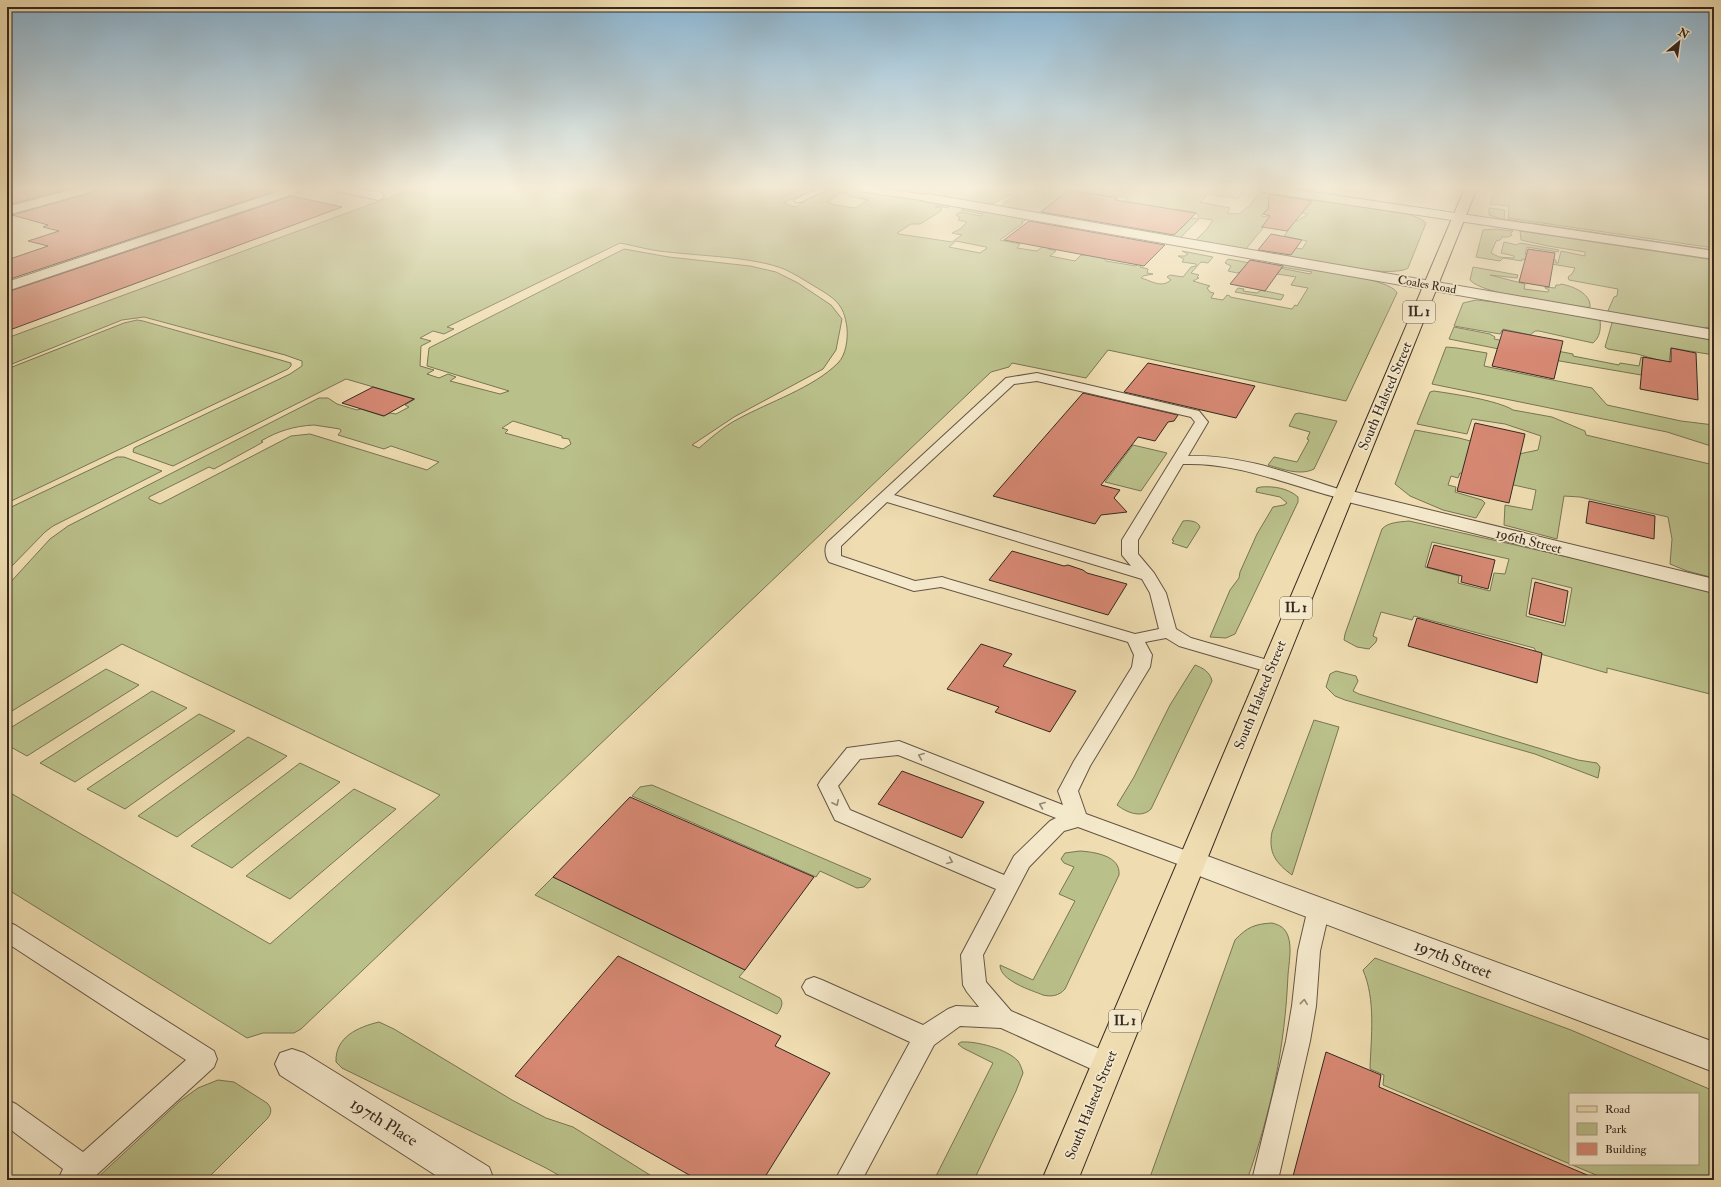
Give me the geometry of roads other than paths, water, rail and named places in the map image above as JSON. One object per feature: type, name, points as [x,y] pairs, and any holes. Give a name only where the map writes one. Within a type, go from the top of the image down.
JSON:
[{"type":"main road","name":"South Halsted Street","points":[[1060,1180],[1448,243]]},
{"type":"street","points":[[7,287],[135,243]]},
{"type":"street","name":"Coales Road","points":[[1187,243],[1714,335]]},
{"type":"street","points":[[1636,243],[1714,255]]},
{"type":"street","name":"196th Street","points":[[1343,495],[1714,586]]},
{"type":"street","name":"197th Street","points":[[1191,861],[1714,1057]]},
{"type":"street","name":"197th Place","points":[[292,1064],[476,1180]]},
{"type":"lane","points":[[1168,632],[1158,593],[1148,576],[1130,555],[1130,540],[1202,422],[1195,414],[1037,377],[1010,381],[833,545],[834,559],[914,586],[942,582],[1135,639],[1168,632],[1185,642],[1272,667]]},
{"type":"lane","points":[[1179,460],[1205,459],[1241,465],[1343,495]]},
{"type":"lane","points":[[884,497],[1148,576]]},
{"type":"lane","points":[[1078,819],[1068,791],[1081,766],[1141,667],[1143,655],[1135,639]]},
{"type":"lane","points":[[1009,886],[842,815],[828,785],[854,754],[899,748],[1078,819],[1191,861]]},
{"type":"lane","points":[[1003,1018],[975,985],[972,955],[1021,862],[1057,826],[1078,819]]},
{"type":"lane","points":[[1265,1180],[1298,1041],[1309,952],[1319,908]]},
{"type":"lane","points":[[7,931],[205,1059],[78,1174],[7,1112]]},
{"type":"lane","points":[[814,987],[925,1037]]},
{"type":"lane","points":[[848,1180],[925,1037],[956,1016],[1003,1018],[1107,1064]]}]
